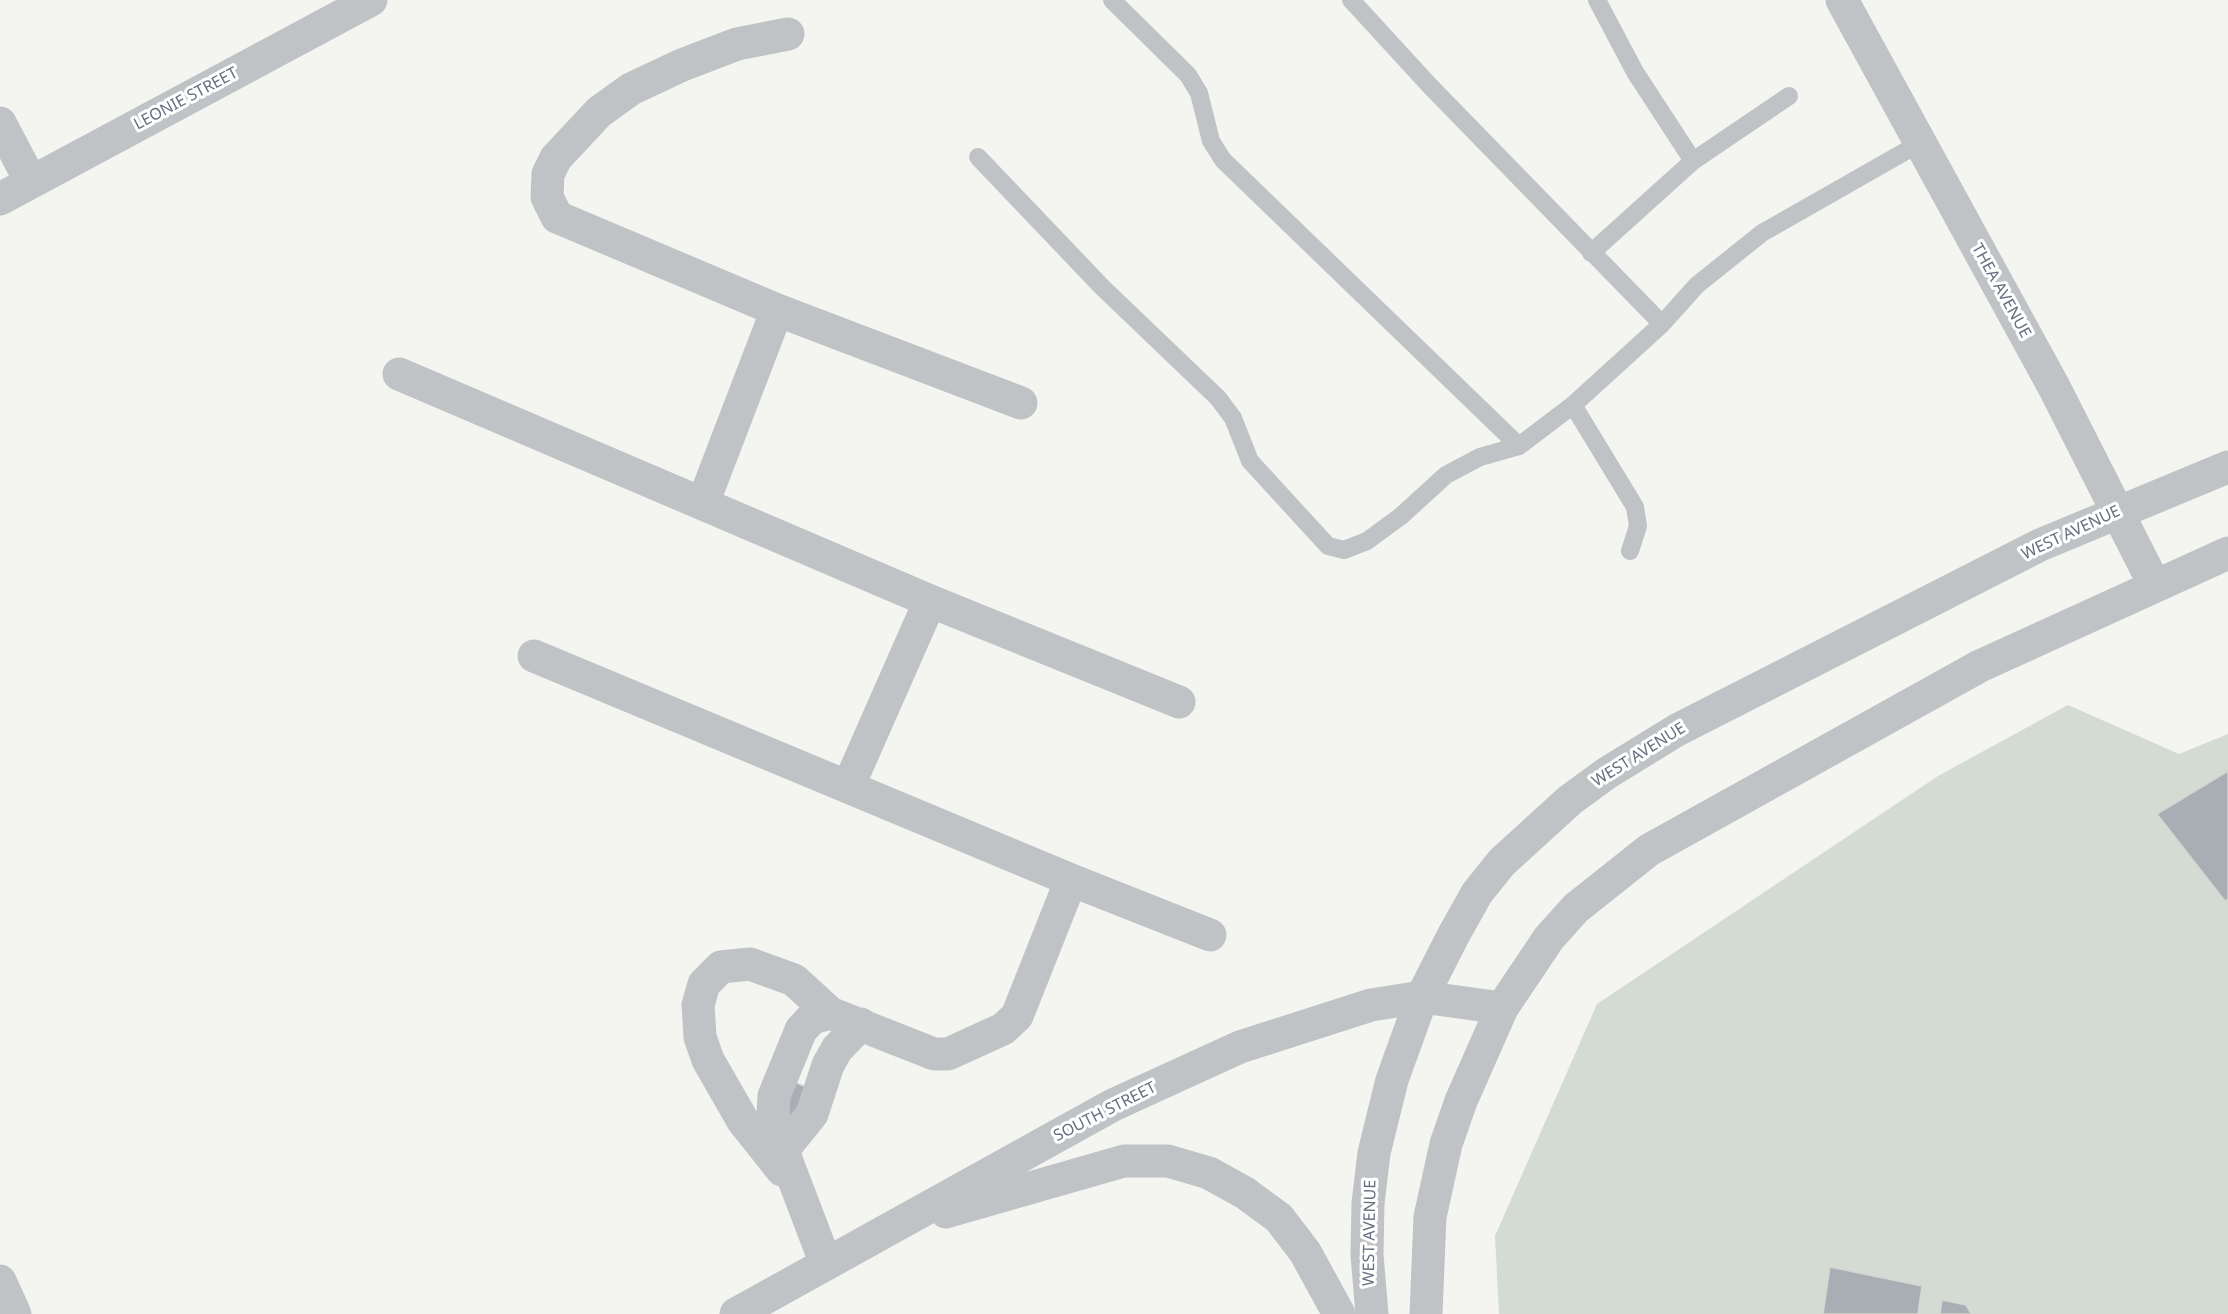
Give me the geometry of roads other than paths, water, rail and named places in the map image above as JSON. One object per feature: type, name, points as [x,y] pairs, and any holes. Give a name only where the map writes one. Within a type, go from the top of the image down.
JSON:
[{"type":"street","name":"LEONIE STREET","points":[[0,199],[371,0]]},
{"type":"street","name":"THEA AVENUE","points":[[1842,0],[2054,387],[2154,584]]},
{"type":"street","points":[[788,34],[737,44],[631,89],[600,112],[556,158],[548,174],[546,198],[557,217],[777,310],[1021,403]]},
{"type":"street","points":[[0,123],[31,182]]},
{"type":"street","points":[[703,503],[777,310]]},
{"type":"street","points":[[399,374],[930,601],[1179,702]]},
{"type":"street","name":"WEST AVENUE","points":[[1372,1314],[1367,1245],[1368,1203],[1374,1153],[1392,1080],[1422,998],[1477,892],[1502,862],[1541,826],[1607,773],[1677,730],[2040,545],[2228,467]]},
{"type":"street","points":[[1426,1314],[1430,1217],[1446,1144],[1461,1101],[1502,1008],[1549,938],[1576,908],[1649,850],[1980,666],[2154,584],[2228,553]]},
{"type":"street","points":[[849,787],[930,601]]},
{"type":"street","points":[[534,656],[1071,880],[1210,935]]},
{"type":"street","points":[[796,1184],[773,1162],[743,1120],[708,1060],[700,1037],[698,1005],[704,984],[720,967],[750,964],[794,980],[830,1013],[934,1054],[948,1054],[1010,1025],[1022,1005],[1071,880]]},
{"type":"street","name":"SOUTH STREET","points":[[736,1314],[1113,1105],[1240,1047],[1371,1005],[1422,998],[1502,1008]]},
{"type":"street","points":[[826,1264],[774,1122],[774,1096],[801,1030],[812,1018],[830,1013]]},
{"type":"street","points":[[783,1150],[812,1114],[828,1065],[837,1049],[861,1024]]},
{"type":"street","points":[[889,1229],[1124,1161],[1168,1161],[1209,1173],[1245,1192],[1279,1218],[1305,1252],[1339,1314]]},
{"type":"street","points":[[0,1281],[15,1314]]},
{"type":"lane","points":[[1112,0],[1188,75],[1199,93],[1210,141],[1222,160],[1519,446]]},
{"type":"lane","points":[[1351,0],[1591,253],[1662,324]]},
{"type":"lane","points":[[1597,0],[1635,72],[1693,161]]},
{"type":"lane","points":[[1591,253],[1693,161],[1789,96]]},
{"type":"lane","points":[[978,157],[1102,287],[1218,398],[1233,418],[1250,461],[1328,546],[1344,549],[1368,541],[1401,516],[1446,476],[1480,457],[1519,446],[1572,405],[1662,324],[1697,285],[1762,233],[1920,143]]},
{"type":"lane","points":[[1572,405],[1635,507],[1638,526],[1630,551]]}]
